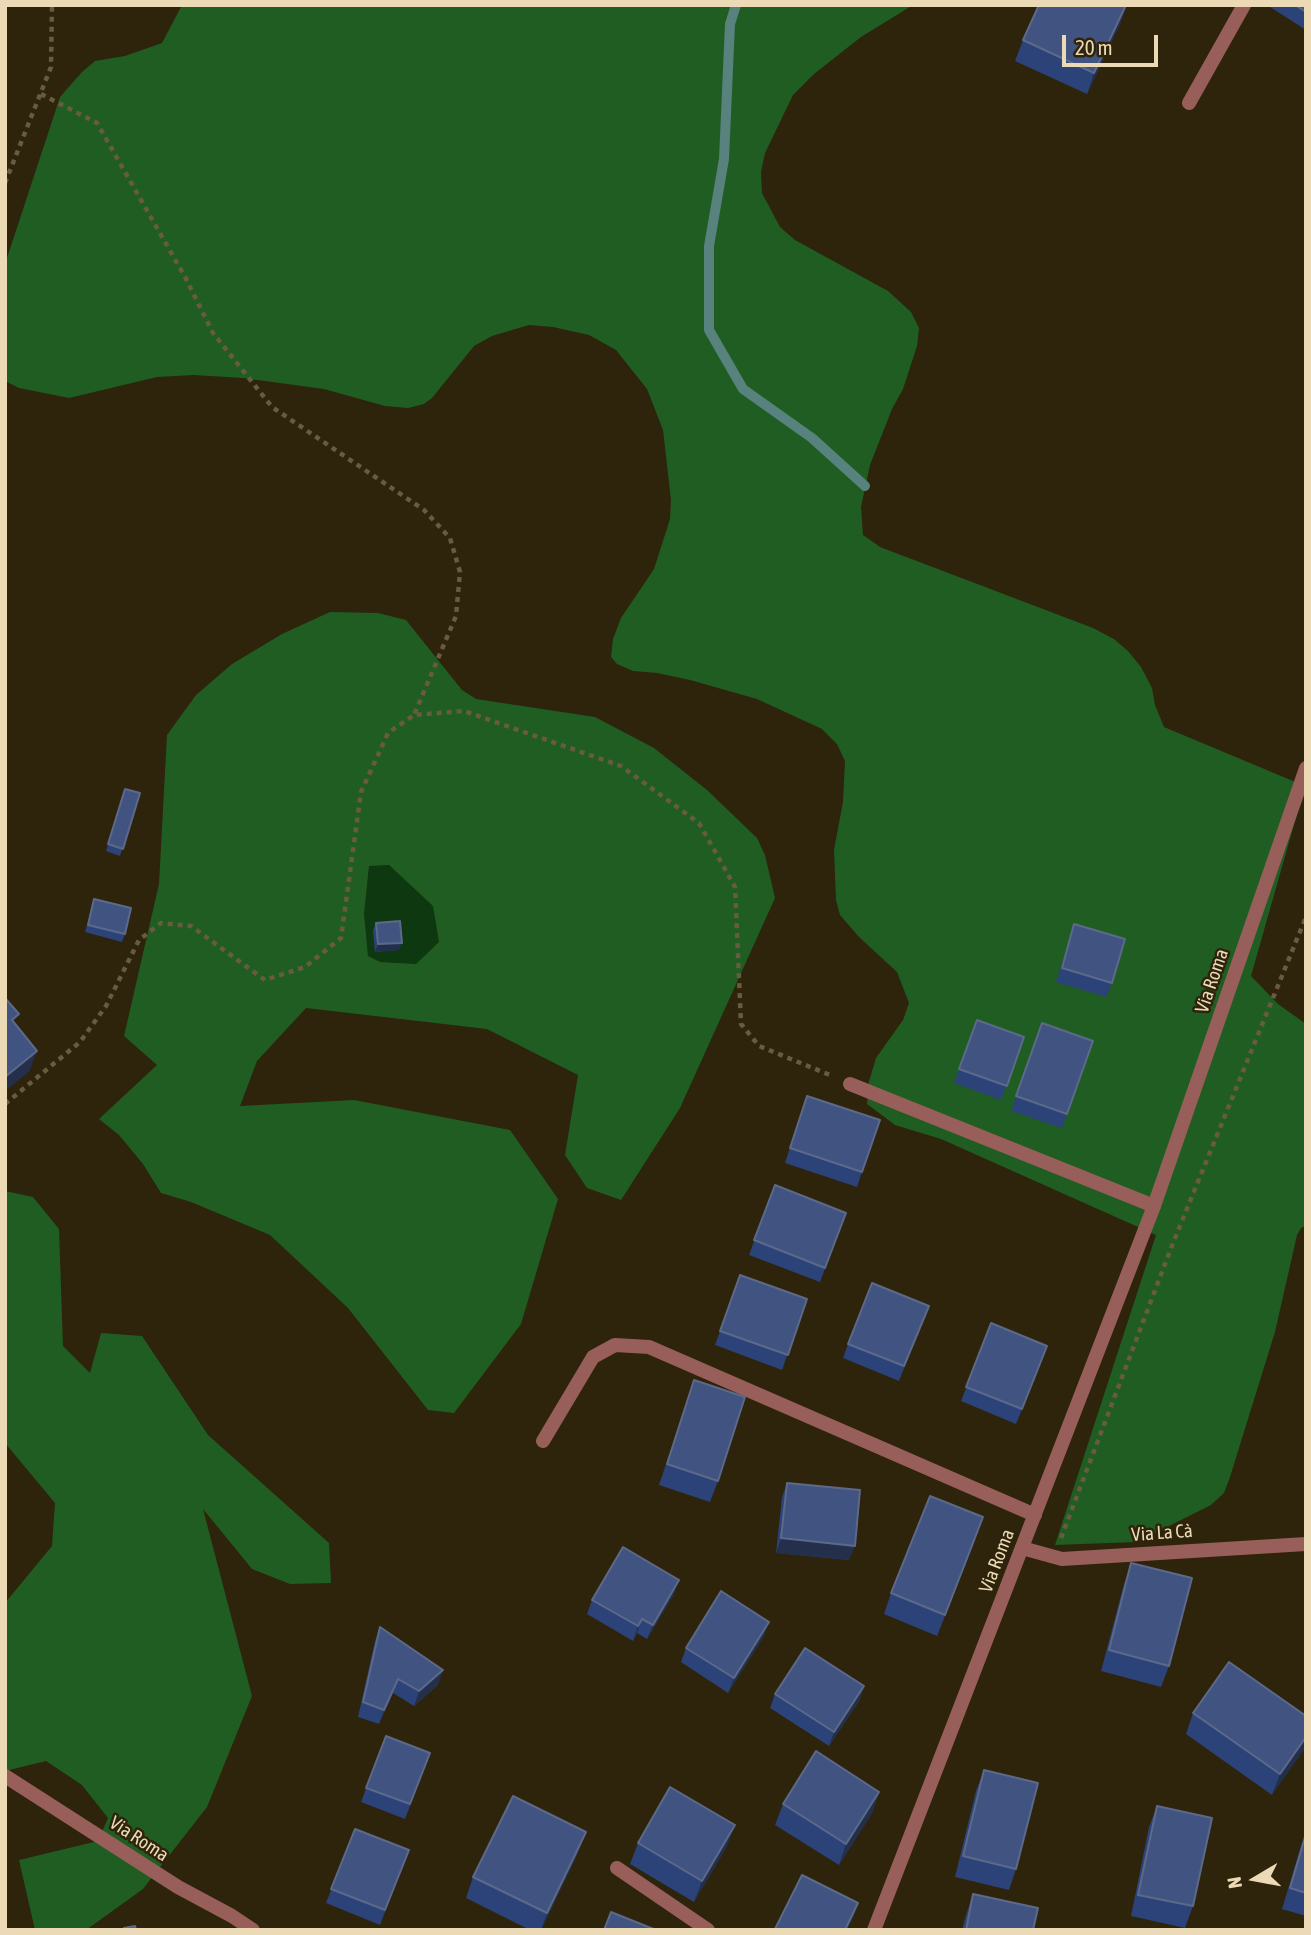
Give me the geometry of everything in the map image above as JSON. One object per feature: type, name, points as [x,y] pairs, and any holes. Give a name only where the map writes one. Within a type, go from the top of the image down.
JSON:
[{"type":"street","points":[[1189,103],[1244,5]]},
{"type":"street","name":"Via Roma","points":[[874,1930],[1154,1206],[1306,768]]},
{"type":"street","points":[[850,1084],[1154,1206]]},
{"type":"street","points":[[543,1441],[593,1357],[615,1345],[649,1347],[1035,1515]]},
{"type":"street","name":"Via La Cà","points":[[1022,1548],[1055,1557],[1075,1558],[1306,1544]]},
{"type":"street","name":"Via Roma","points":[[5,1776],[178,1887],[253,1930]]},
{"type":"street","points":[[617,1868],[708,1930]]},
{"type":"path","points":[[5,183],[51,67],[52,5]]},
{"type":"path","points":[[41,94],[97,123],[213,333],[272,407],[424,510],[450,538],[460,572],[456,616],[414,715]]},
{"type":"path","points":[[5,1104],[80,1042],[106,1006],[139,940],[161,923],[191,926],[265,980],[306,967],[341,938],[361,792],[388,733],[414,715],[464,711],[621,766],[699,823],[735,887],[741,1024],[759,1046],[850,1084]]},
{"type":"path","points":[[1055,1557],[1173,1243],[1306,917]]},
{"type":"green space","points":[[182,5],[913,5],[861,37],[814,74],[793,95],[765,153],[761,172],[762,193],[780,227],[795,240],[888,291],[911,312],[919,328],[917,346],[903,389],[892,409],[870,465],[861,507],[863,535],[880,547],[1093,628],[1114,639],[1141,667],[1152,688],[1155,705],[1164,727],[1305,786],[1251,976],[1278,1004],[1306,1024],[1306,1226],[1301,1228],[1297,1235],[1275,1332],[1230,1477],[1224,1493],[1211,1505],[1137,1542],[1055,1545],[1156,1235],[941,1139],[895,1125],[867,1104],[868,1085],[876,1058],[903,1020],[909,1003],[897,972],[859,937],[840,915],[836,900],[834,850],[843,802],[845,761],[837,744],[822,729],[757,699],[690,680],[633,671],[617,664],[611,657],[613,639],[621,618],[654,569],[670,519],[671,500],[663,430],[647,389],[616,350],[589,335],[529,325],[492,336],[474,346],[432,398],[424,404],[408,408],[385,406],[324,389],[243,378],[194,375],[157,377],[69,398],[19,388],[5,381],[5,264],[60,97],[95,61],[125,56],[162,43]]},
{"type":"green space","points":[[330,612],[378,613],[406,620],[462,690],[476,699],[595,717],[654,748],[707,790],[757,838],[765,855],[775,898],[680,1108],[621,1200],[587,1188],[565,1155],[578,1075],[487,1029],[306,1008],[257,1061],[240,1106],[354,1100],[510,1130],[558,1199],[521,1324],[454,1413],[428,1410],[348,1308],[270,1235],[191,1202],[161,1193],[143,1164],[119,1135],[99,1119],[157,1065],[124,1036],[159,884],[167,735],[196,695],[232,664],[282,634]],"holes":[[[389,865],[433,906],[439,942],[416,964],[380,962],[368,956],[364,914],[369,866]]]},
{"type":"green space","points":[[389,865],[433,906],[439,942],[416,964],[380,962],[368,956],[364,914],[369,866]]},
{"type":"green space","points":[[5,1191],[33,1197],[59,1229],[63,1346],[90,1373],[101,1333],[142,1336],[208,1435],[329,1543],[331,1583],[290,1584],[252,1569],[203,1509],[252,1696],[207,1807],[143,1889],[86,1930],[35,1930],[19,1860],[98,1841],[108,1818],[82,1785],[46,1761],[5,1771],[5,1603],[52,1546],[55,1503],[5,1443]]},
{"type":"building","points":[[1039,5],[1126,5],[1094,73],[1023,40]]},
{"type":"building","points":[[1295,5],[1306,5],[1306,12]]},
{"type":"building","points":[[125,789],[140,793],[123,849],[108,844]]},
{"type":"building","points":[[94,899],[131,908],[125,934],[88,925]]},
{"type":"building","points":[[400,921],[402,943],[378,944],[376,923]]},
{"type":"building","points":[[1074,924],[1125,939],[1112,983],[1062,968]]},
{"type":"building","points":[[5,998],[19,1014],[12,1020],[37,1051],[5,1077]]},
{"type":"building","points":[[977,1020],[1024,1037],[1007,1086],[959,1069]]},
{"type":"building","points":[[1042,1023],[1093,1041],[1067,1114],[1016,1096]]},
{"type":"building","points":[[807,1096],[880,1120],[862,1172],[790,1148]]},
{"type":"building","points":[[775,1185],[846,1213],[825,1268],[754,1240]]},
{"type":"building","points":[[740,1275],[807,1299],[788,1355],[720,1331]]},
{"type":"building","points":[[872,1283],[929,1306],[904,1366],[848,1344]]},
{"type":"building","points":[[991,1323],[1047,1346],[1022,1409],[966,1387]]},
{"type":"building","points":[[694,1380],[745,1397],[718,1481],[667,1464]]},
{"type":"building","points":[[787,1483],[860,1490],[855,1546],[781,1538]]},
{"type":"building","points":[[930,1496],[983,1517],[945,1615],[891,1593]]},
{"type":"building","points":[[623,1547],[679,1580],[653,1625],[642,1619],[638,1626],[592,1600]]},
{"type":"building","points":[[1131,1563],[1192,1578],[1169,1666],[1109,1650]]},
{"type":"building","points":[[721,1591],[769,1622],[734,1678],[686,1648]]},
{"type":"building","points":[[380,1627],[443,1670],[419,1691],[398,1679],[384,1710],[363,1702]]},
{"type":"building","points":[[805,1648],[864,1686],[834,1732],[775,1694]]},
{"type":"building","points":[[1229,1662],[1306,1716],[1306,1737],[1280,1774],[1193,1713]]},
{"type":"building","points":[[386,1736],[430,1753],[410,1804],[366,1788]]},
{"type":"building","points":[[816,1751],[879,1792],[846,1844],[783,1804]]},
{"type":"building","points":[[984,1770],[1038,1783],[1016,1869],[963,1856]]},
{"type":"building","points":[[670,1787],[735,1825],[702,1881],[638,1843]]},
{"type":"building","points":[[513,1796],[586,1832],[547,1913],[473,1877]]},
{"type":"building","points":[[1157,1806],[1212,1818],[1193,1906],[1138,1895]]},
{"type":"building","points":[[355,1829],[409,1850],[385,1910],[331,1889]]},
{"type":"building","points":[[1306,1834],[1306,1893],[1290,1888]]},
{"type":"building","points":[[802,1875],[858,1903],[845,1930],[775,1929]]},
{"type":"building","points":[[973,1894],[1038,1908],[1033,1930],[966,1930]]},
{"type":"building","points":[[611,1912],[656,1930],[604,1930]]},
{"type":"building","points":[[135,1926],[136,1930],[124,1928]]},
{"type":"waterway","points":[[736,5],[730,24],[724,159],[709,246],[709,330],[743,389],[812,438],[865,486]]}]
